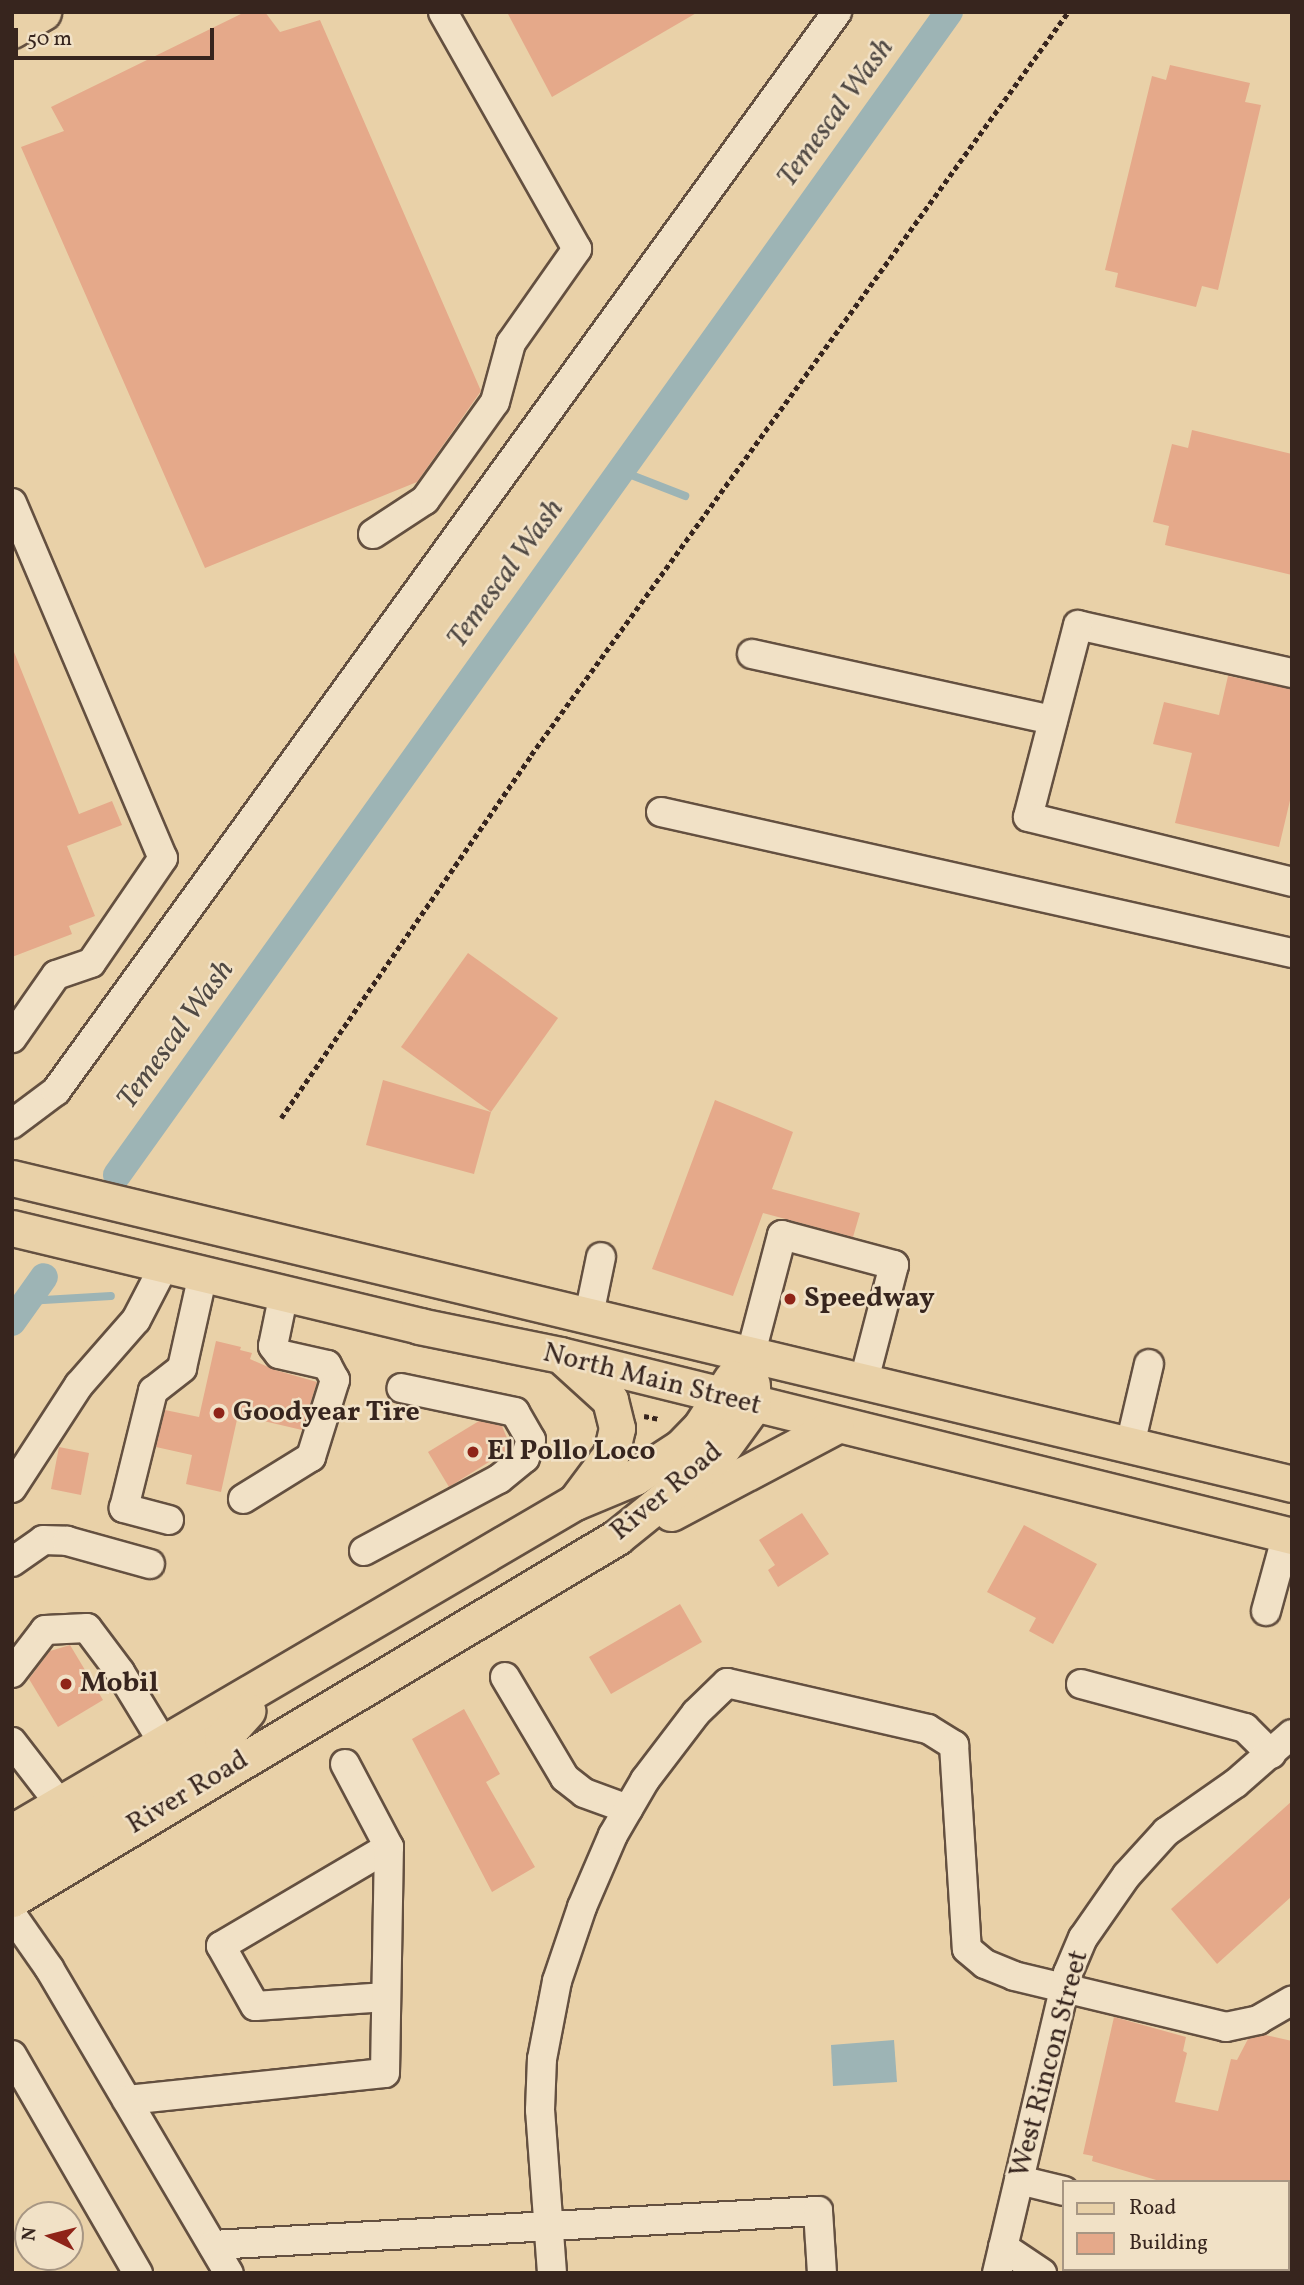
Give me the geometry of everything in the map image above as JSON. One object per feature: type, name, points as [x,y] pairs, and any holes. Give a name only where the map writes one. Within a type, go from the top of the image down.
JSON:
[{"type":"main road","points":[[12,30],[43,12]]},
{"type":"main road","name":"North Main Street","points":[[12,1178],[1292,1483]]},
{"type":"main road","name":"North Main Street","points":[[12,1228],[284,1293],[559,1354],[753,1406],[1289,1535]]},
{"type":"main road","points":[[751,1353],[753,1406]]},
{"type":"main road","name":"River Road","points":[[12,1832],[259,1690],[575,1502],[635,1478],[681,1447],[701,1426],[718,1396],[751,1353]]},
{"type":"main road","points":[[559,1354],[610,1400],[617,1428],[611,1454],[575,1502]]},
{"type":"main road","name":"River Road","points":[[12,1899],[617,1537],[716,1457],[753,1406]]},
{"type":"main road","points":[[617,1537],[835,1426]]},
{"type":"main road","points":[[12,1864],[222,1739],[237,1726],[259,1690]]},
{"type":"street","points":[[373,534],[425,500],[495,402],[511,343],[577,249],[443,12]]},
{"type":"street","points":[[12,1124],[64,1080],[837,12]]},
{"type":"street","points":[[12,503],[163,858],[92,962],[56,975],[12,1038]]},
{"type":"street","points":[[1291,878],[1028,817],[1078,625],[1292,673]]},
{"type":"street","points":[[752,654],[1053,720]]},
{"type":"street","points":[[661,812],[1292,953]]},
{"type":"street","points":[[751,1353],[782,1235],[894,1265],[864,1380]]},
{"type":"street","points":[[589,1315],[601,1257]]},
{"type":"street","points":[[12,1488],[79,1385],[181,1268]]},
{"type":"street","points":[[169,1520],[124,1508],[153,1391],[182,1368],[181,1268]]},
{"type":"street","points":[[243,1499],[311,1457],[335,1380],[327,1366],[279,1354],[272,1346],[284,1293]]},
{"type":"street","points":[[1130,1445],[1149,1364]]},
{"type":"street","points":[[364,1551],[499,1479],[525,1458],[531,1440],[515,1412],[401,1388]]},
{"type":"street","points":[[1266,1612],[1289,1535]]},
{"type":"street","points":[[12,1562],[43,1540],[67,1541],[150,1564]]},
{"type":"street","points":[[12,1673],[45,1630],[87,1628],[121,1672],[164,1744]]},
{"type":"street","points":[[505,1677],[565,1778],[583,1793],[628,1810]]},
{"type":"street","points":[[552,2273],[540,2110],[542,2059],[557,1982],[582,1907],[628,1810],[696,1713],[727,1683],[928,1728],[954,1745],[968,1949],[985,1964],[1064,1987],[1226,2027],[1258,2020],[1292,2000]]},
{"type":"street","points":[[1082,1684],[1245,1728],[1271,1754]]},
{"type":"street","name":"West Rincon Street","points":[[1000,2260],[1064,1987],[1083,1938],[1133,1867],[1185,1816],[1271,1754],[1292,1734]]},
{"type":"street","points":[[12,1742],[60,1804]]},
{"type":"street","points":[[127,2100],[385,2073],[389,1847],[345,1764]]},
{"type":"street","points":[[386,1997],[255,2006],[221,1946],[389,1847]]},
{"type":"street","points":[[12,1915],[49,1968],[229,2273]]},
{"type":"street","points":[[12,2055],[138,2273]]},
{"type":"street","points":[[1018,2180],[1062,2191]]},
{"type":"street","points":[[213,2245],[818,2211],[822,2273]]},
{"type":"street","points":[[1000,2260],[1042,2273]]},
{"type":"path","points":[[281,1118],[531,755],[1068,12]]},
{"type":"path","points":[[640,1415],[659,1419]]},
{"type":"water","points":[[894,2040],[897,2082],[833,2086],[831,2045]]},
{"type":"building","points":[[245,12],[265,12],[280,32],[320,20],[481,391],[417,482],[205,568],[21,147],[64,131],[51,107]]},
{"type":"building","points":[[507,12],[698,12],[552,97]]},
{"type":"building","points":[[1170,65],[1250,83],[1245,102],[1261,105],[1218,290],[1202,286],[1196,307],[1115,287],[1118,273],[1105,270],[1152,76],[1166,80]]},
{"type":"building","points":[[1192,430],[1292,454],[1292,575],[1165,545],[1169,526],[1153,522],[1172,444],[1188,448]]},
{"type":"building","points":[[12,647],[79,814],[112,801],[122,825],[67,846],[95,916],[69,926],[72,934],[12,957]]},
{"type":"building","points":[[1228,676],[1292,689],[1292,792],[1279,847],[1175,823],[1192,753],[1153,744],[1164,702],[1219,715]]},
{"type":"building","points":[[468,953],[558,1018],[491,1112],[401,1047]]},
{"type":"building","points":[[383,1080],[491,1112],[474,1174],[366,1145]]},
{"type":"building","points":[[715,1100],[793,1132],[772,1189],[860,1213],[853,1237],[763,1213],[733,1296],[652,1269]]},
{"type":"building","name":"Goodyear Tire","points":[[216,1341],[241,1347],[240,1350],[252,1353],[250,1359],[275,1370],[317,1382],[302,1430],[238,1415],[221,1492],[186,1484],[192,1455],[156,1447],[165,1410],[199,1417]]},
{"type":"building","name":"El Pollo Loco","points":[[479,1421],[502,1426],[511,1448],[449,1487],[428,1452]]},
{"type":"building","points":[[59,1447],[89,1453],[81,1495],[51,1489]]},
{"type":"building","points":[[802,1513],[829,1554],[778,1587],[768,1570],[775,1565],[759,1540]]},
{"type":"building","points":[[1024,1525],[1097,1564],[1053,1644],[1029,1631],[1036,1618],[987,1592]]},
{"type":"building","points":[[680,1604],[702,1642],[611,1694],[589,1657]]},
{"type":"building","points":[[70,1645],[103,1700],[58,1727],[29,1679],[50,1651]]},
{"type":"building","points":[[464,1709],[500,1774],[486,1782],[535,1867],[492,1892],[412,1739]]},
{"type":"building","points":[[1292,1801],[1292,1896],[1217,1964],[1171,1909]]},
{"type":"building","points":[[1114,2017],[1186,2037],[1183,2051],[1187,2053],[1175,2102],[1218,2111],[1231,2059],[1237,2060],[1248,2039],[1265,2035],[1292,2041],[1292,2182],[1156,2180],[1092,2161],[1093,2156],[1083,2154]]},
{"type":"waterway","name":"Temescal Wash","points":[[117,1175],[949,12]]},
{"type":"waterway","points":[[621,471],[685,496]]},
{"type":"waterway","name":"Temescal Wash","points":[[12,1322],[44,1277]]},
{"type":"waterway","points":[[27,1301],[111,1296]]},
{"type":"place","name":"Speedway","points":[[790,1299]]},
{"type":"place","name":"Goodyear Tire","points":[[219,1413]]},
{"type":"place","name":"El Pollo Loco","points":[[473,1452]]},
{"type":"place","name":"Mobil","points":[[66,1684]]}]
